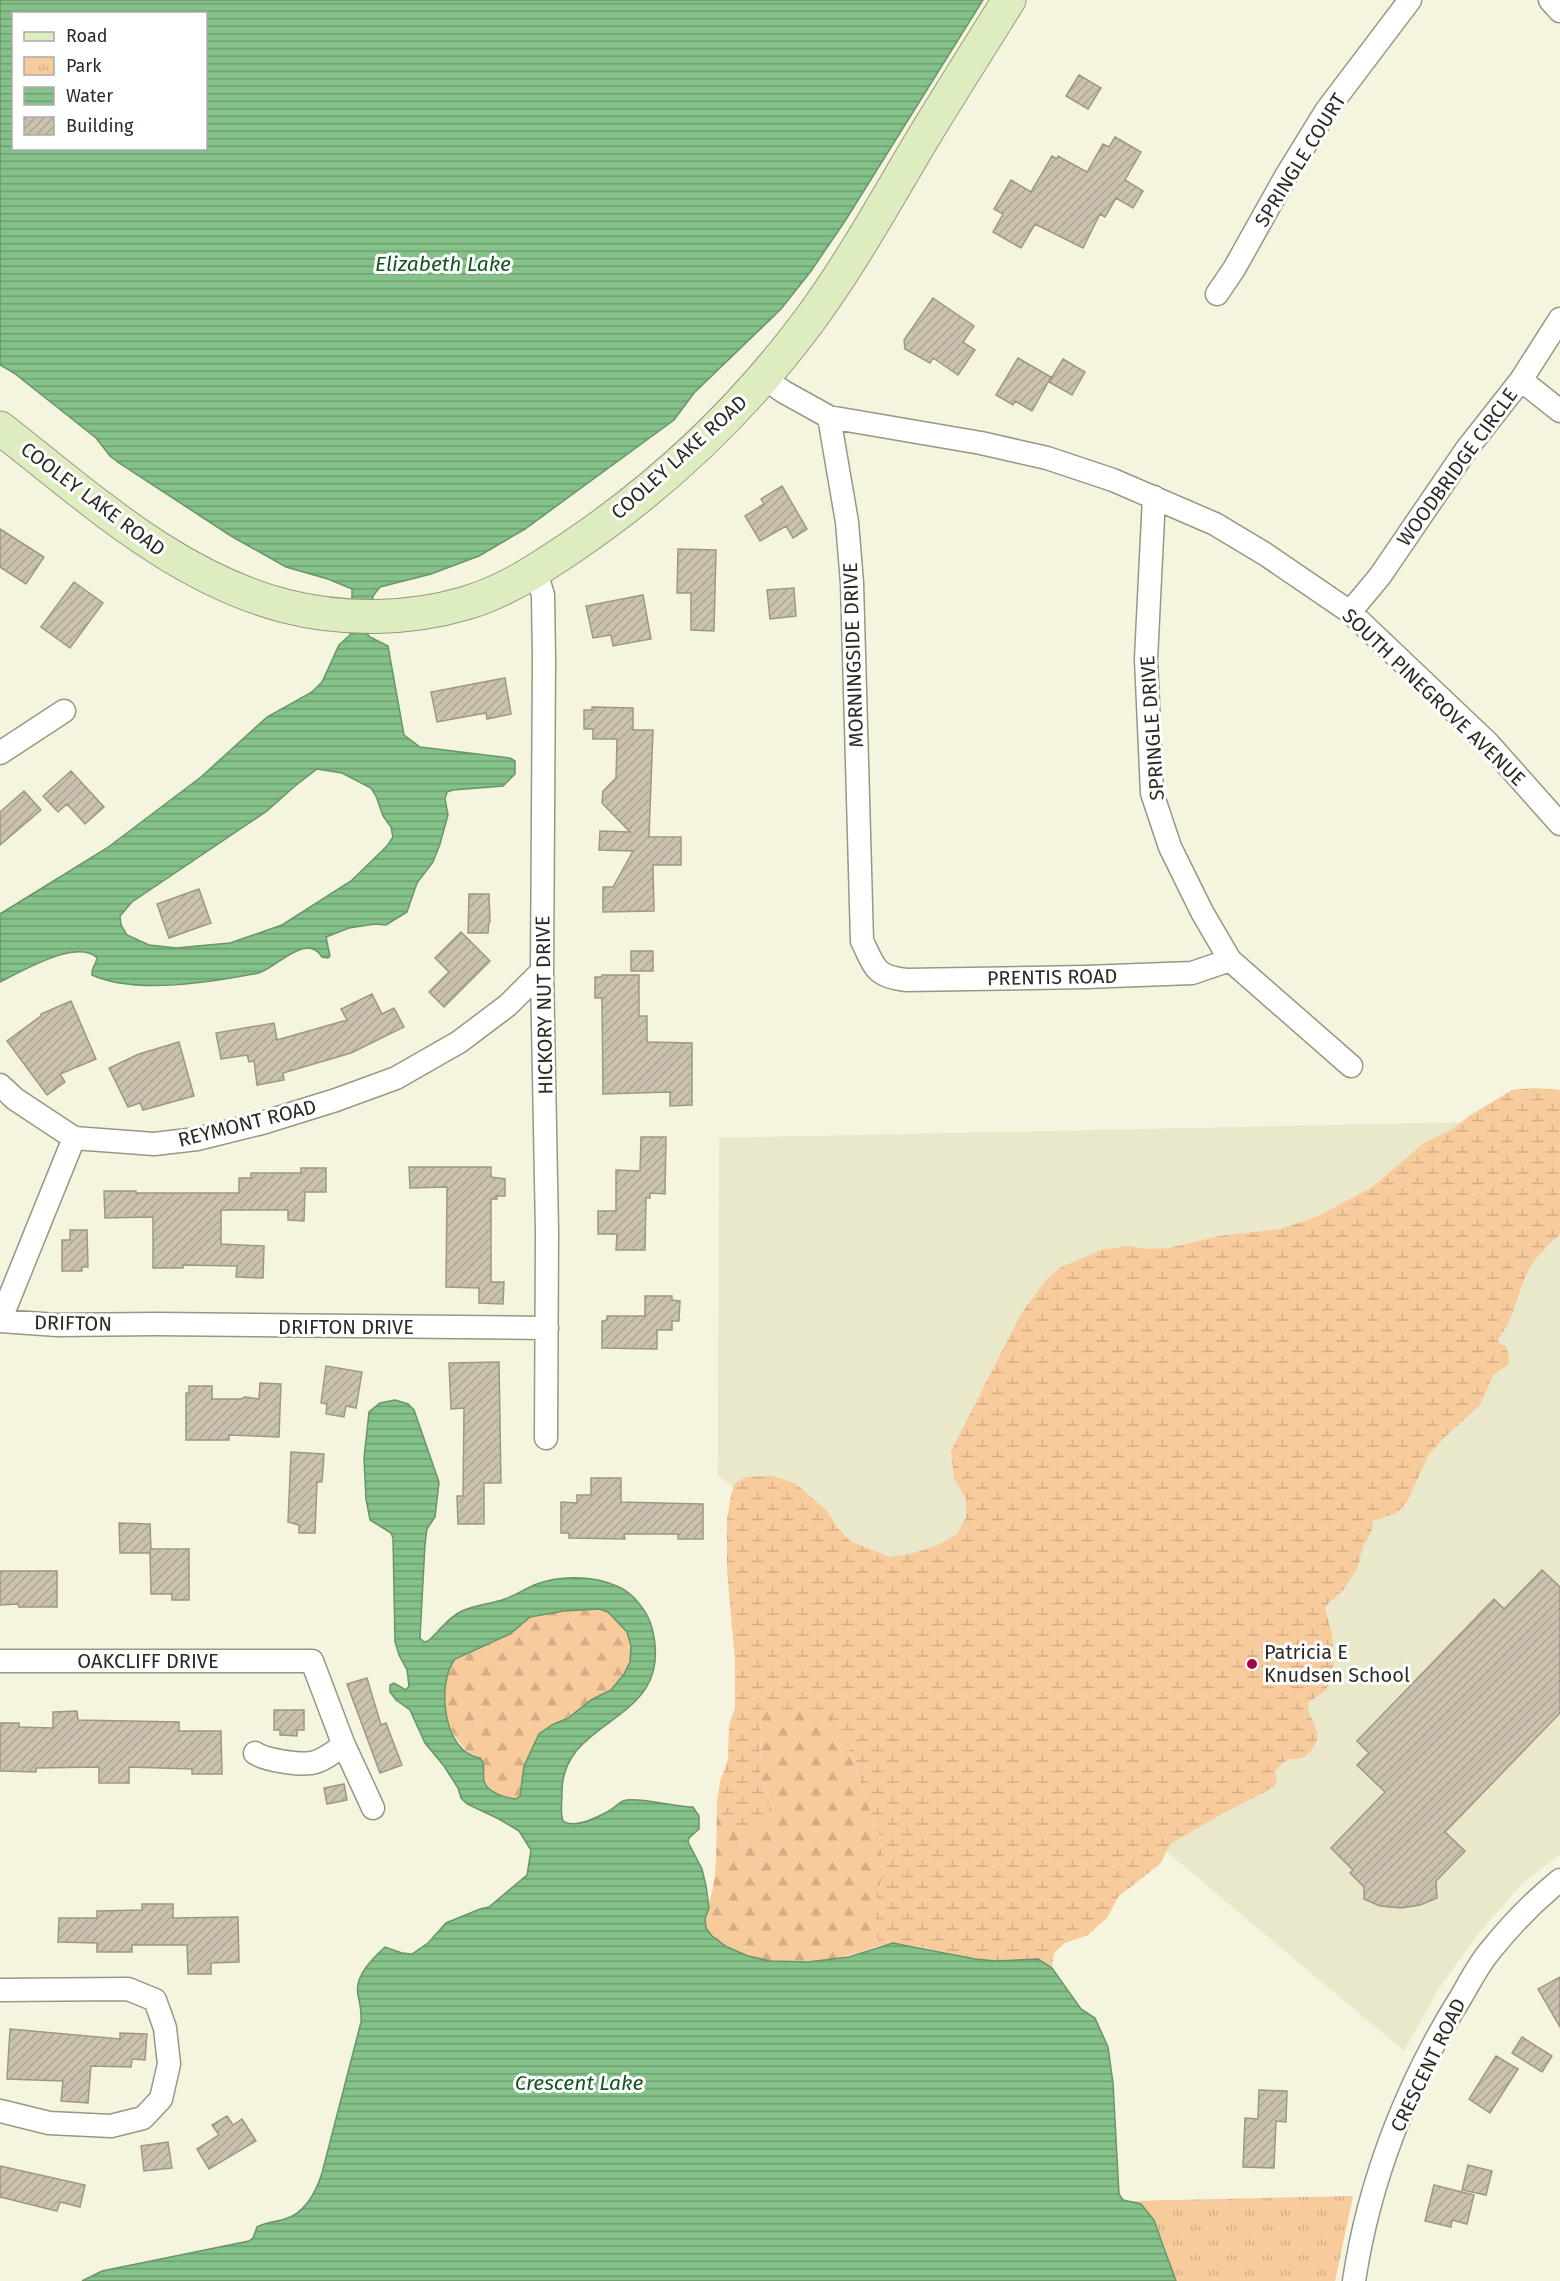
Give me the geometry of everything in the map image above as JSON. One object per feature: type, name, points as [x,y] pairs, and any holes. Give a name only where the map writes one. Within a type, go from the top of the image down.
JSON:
[{"type":"main road","name":"COOLEY LAKE ROAD","points":[[0,428],[92,503],[171,557],[236,589],[286,606],[343,616],[381,617],[424,613],[467,603],[502,589],[536,572],[613,519],[714,430],[764,378],[810,320],[870,229],[1009,0]]},
{"type":"street","name":"SPRINGLE COURT","points":[[1217,294],[1234,269],[1286,176],[1326,111],[1410,0]]},
{"type":"street","points":[[1551,0],[1560,11]]},
{"type":"street","name":"WOODBRIDGE CIRCLE","points":[[1350,612],[1380,576],[1466,450],[1521,380],[1560,319]]},
{"type":"street","points":[[764,378],[829,417]]},
{"type":"street","points":[[1521,380],[1560,411]]},
{"type":"street","name":"SOUTH PINEGROVE AVENUE","points":[[829,417],[981,443],[1047,458],[1113,480],[1215,524],[1265,554],[1350,612],[1488,743],[1560,824]]},
{"type":"street","name":"MORNINGSIDE DRIVE","points":[[829,417],[848,522],[852,583],[862,941],[875,968]]},
{"type":"street","name":"SPRINGLE DRIVE","points":[[1154,498],[1146,659],[1152,793],[1170,847],[1202,912],[1230,960],[1351,1066]]},
{"type":"street","name":"HICKORY NUT DRIVE","points":[[536,572],[543,595],[544,659],[542,971],[547,1232],[546,1438]]},
{"type":"street","points":[[0,753],[64,711]]},
{"type":"street","name":"PRENTIS ROAD","points":[[875,968],[887,977],[906,980],[1086,977],[1192,973],[1230,960]]},
{"type":"street","name":"REYMONT ROAD","points":[[74,1138],[154,1144],[197,1139],[336,1100],[396,1078],[459,1042],[508,1005],[542,971]]},
{"type":"street","points":[[0,1085],[15,1099],[74,1138],[0,1321]]},
{"type":"street","name":"DRIFTON","points":[[0,1321],[57,1325],[146,1324]]},
{"type":"street","name":"DRIFTON DRIVE","points":[[146,1324],[547,1328]]},
{"type":"street","name":"OAKCLIFF DRIVE","points":[[0,1662],[312,1661],[343,1743]]},
{"type":"street","points":[[255,1753],[262,1758],[312,1764],[340,1748],[343,1743]]},
{"type":"street","points":[[343,1743],[373,1808]]},
{"type":"street","name":"CRESCENT ROAD","points":[[1354,2281],[1358,2256],[1379,2176],[1399,2117],[1424,2063],[1488,1952],[1540,1896],[1560,1880]]},
{"type":"street","points":[[0,1990],[128,1989],[155,2000],[165,2028],[169,2064],[161,2099],[143,2118],[111,2126],[49,2123],[0,2110]]},
{"type":"shaded area","name":"Patricia E Knudsen School","points":[[1560,1120],[1560,1854],[1521,1885],[1478,1934],[1438,1990],[1404,2051],[718,1475],[719,1138]]},
{"type":"green space","points":[[1535,1088],[1560,1090],[1560,1234],[1531,1266],[1509,1322],[1498,1339],[1499,1343],[1506,1346],[1509,1357],[1508,1365],[1493,1375],[1480,1405],[1429,1454],[1407,1502],[1397,1513],[1373,1521],[1371,1533],[1363,1546],[1358,1567],[1344,1589],[1325,1607],[1332,1635],[1334,1658],[1332,1675],[1326,1690],[1308,1703],[1317,1739],[1307,1755],[1298,1759],[1289,1759],[1281,1764],[1275,1772],[1277,1781],[1274,1787],[1170,1844],[1161,1863],[1118,1897],[1107,1918],[1088,1935],[1065,1943],[1054,1953],[1052,1968],[1033,1962],[974,1959],[902,1944],[878,1946],[875,1916],[877,1894],[884,1871],[879,1835],[844,1736],[830,1713],[776,1710],[761,1716],[760,1776],[769,1800],[769,1814],[757,1825],[742,1828],[731,1825],[723,1819],[717,1800],[728,1759],[729,1725],[735,1708],[735,1662],[727,1569],[727,1520],[735,1483],[746,1477],[772,1476],[795,1483],[827,1511],[850,1541],[890,1557],[914,1553],[938,1545],[957,1534],[966,1517],[966,1499],[954,1478],[951,1451],[1021,1314],[1046,1280],[1061,1267],[1102,1250],[1128,1246],[1148,1249],[1169,1248],[1219,1236],[1281,1229],[1318,1216],[1371,1188],[1424,1143],[1453,1129],[1469,1116],[1512,1090]]},
{"type":"green space","points":[[599,1609],[617,1619],[629,1636],[631,1651],[625,1672],[611,1690],[590,1700],[568,1717],[552,1725],[520,1796],[516,1799],[497,1794],[486,1782],[484,1769],[454,1735],[446,1716],[446,1682],[450,1666],[455,1659],[510,1634],[530,1617],[564,1611]]},
{"type":"green space","points":[[781,1708],[830,1713],[844,1736],[879,1835],[884,1871],[877,1894],[875,1916],[878,1946],[842,1957],[778,1962],[738,1953],[722,1944],[706,1928],[706,1914],[716,1866],[717,1800],[723,1819],[769,1800],[760,1776],[761,1716],[768,1710]]},
{"type":"green space","points":[[1353,2196],[1335,2281],[1176,2281],[1155,2223],[1140,2205],[1131,2201]]},
{"type":"water","name":"Elizabeth Lake","points":[[0,0],[983,0],[845,221],[811,271],[781,309],[694,393],[674,420],[525,529],[479,556],[431,574],[380,587],[373,596],[368,636],[388,646],[404,735],[420,747],[510,758],[515,761],[515,774],[503,786],[447,792],[445,799],[448,815],[440,844],[433,862],[417,883],[407,912],[386,925],[375,924],[349,928],[326,937],[330,956],[328,958],[322,957],[316,950],[300,949],[259,973],[197,983],[152,986],[110,981],[92,975],[97,958],[88,953],[76,952],[49,959],[0,982],[0,914],[107,848],[201,777],[267,717],[312,692],[322,682],[339,645],[350,635],[352,589],[328,579],[286,567],[231,536],[119,463],[110,456],[96,438],[14,373],[0,365]],"holes":[[[317,769],[342,773],[371,788],[383,816],[391,827],[393,837],[387,846],[351,881],[282,925],[230,943],[176,948],[149,945],[127,935],[121,925],[120,916],[132,902],[267,811]]]},
{"type":"water","name":"Crescent Lake","points":[[395,1400],[408,1404],[414,1410],[439,1482],[435,1517],[427,1529],[425,1544],[420,1638],[424,1642],[462,1611],[505,1599],[534,1585],[565,1578],[599,1580],[625,1590],[644,1610],[650,1622],[655,1660],[648,1684],[634,1702],[579,1748],[566,1768],[561,1811],[563,1821],[573,1824],[585,1822],[629,1800],[693,1807],[699,1816],[699,1829],[689,1838],[688,1842],[702,1869],[706,1886],[709,1908],[705,1919],[706,1928],[712,1936],[727,1947],[748,1956],[770,1961],[808,1962],[849,1957],[893,1943],[975,1959],[996,1961],[1038,1959],[1052,1968],[1081,2009],[1095,2018],[1108,2047],[1113,2083],[1119,2194],[1123,2200],[1141,2204],[1154,2220],[1176,2281],[82,2281],[102,2271],[249,2241],[253,2238],[257,2227],[285,2219],[304,2207],[313,2194],[322,2173],[361,2022],[358,1988],[366,1968],[385,1947],[412,1954],[428,1943],[446,1923],[489,1907],[527,1875],[531,1850],[519,1831],[467,1804],[461,1798],[458,1788],[444,1766],[425,1743],[410,1710],[396,1700],[390,1692],[390,1685],[394,1683],[406,1690],[409,1686],[407,1670],[395,1642],[393,1538],[391,1533],[370,1520],[366,1499],[364,1458],[369,1412],[380,1403]],"holes":[[[599,1609],[608,1612],[627,1632],[631,1646],[630,1662],[624,1674],[611,1690],[591,1700],[568,1718],[539,1734],[524,1766],[520,1796],[516,1799],[494,1792],[485,1783],[480,1758],[468,1753],[458,1744],[446,1716],[446,1684],[449,1670],[455,1659],[510,1634],[530,1617],[564,1611]]]},
{"type":"building","points":[[1079,75],[1101,88],[1088,109],[1066,96]]},
{"type":"building","points":[[1115,137],[1141,152],[1125,180],[1143,191],[1133,208],[1116,198],[1105,217],[1100,214],[1083,248],[1035,224],[1021,248],[993,232],[1003,214],[994,209],[1011,180],[1031,192],[1052,156],[1057,159],[1058,156],[1087,172],[1103,144],[1109,147]]},
{"type":"building","points":[[933,298],[974,326],[963,342],[975,350],[958,375],[933,358],[930,363],[905,349],[904,340]]},
{"type":"building","points":[[1018,358],[1051,377],[1032,411],[1015,401],[1013,405],[996,395]]},
{"type":"building","points":[[1063,359],[1085,372],[1072,395],[1049,382]]},
{"type":"building","points":[[782,486],[807,529],[793,538],[786,526],[760,541],[745,516],[764,504],[761,499]]},
{"type":"building","points":[[0,529],[44,557],[26,584],[0,567]]},
{"type":"building","points":[[678,549],[716,550],[714,631],[691,630],[691,593],[677,593]]},
{"type":"building","points":[[74,582],[103,603],[70,648],[41,627]]},
{"type":"building","points":[[794,588],[796,616],[770,619],[767,590]]},
{"type":"building","points":[[643,595],[651,639],[613,646],[611,635],[593,638],[586,606]]},
{"type":"building","points":[[505,678],[511,714],[487,719],[486,713],[437,722],[431,692]]},
{"type":"building","points":[[592,707],[633,708],[633,730],[653,730],[649,837],[681,837],[681,865],[653,865],[654,911],[603,912],[603,887],[613,887],[633,851],[599,850],[600,831],[630,832],[602,803],[603,791],[616,778],[617,739],[593,739],[593,729],[584,729],[584,710],[592,710]]},
{"type":"building","points":[[71,771],[104,807],[85,824],[67,804],[58,812],[43,796]]},
{"type":"building","points":[[24,791],[41,810],[0,845],[0,812]]},
{"type":"building","points":[[199,889],[211,923],[169,938],[157,904]]},
{"type":"building","points":[[469,894],[489,894],[488,933],[468,933]]},
{"type":"building","points":[[461,932],[490,961],[444,1007],[429,992],[449,972],[435,958]]},
{"type":"building","points":[[631,951],[653,951],[653,971],[631,971]]},
{"type":"building","points":[[602,975],[639,975],[639,1016],[647,1016],[647,1042],[692,1043],[692,1105],[670,1106],[670,1092],[603,1094],[602,998],[595,998],[595,977],[602,977]]},
{"type":"building","points":[[372,994],[382,1014],[394,1008],[404,1027],[351,1053],[283,1073],[284,1080],[257,1085],[254,1061],[249,1062],[247,1055],[221,1059],[216,1033],[274,1023],[277,1040],[347,1020],[341,1009]]},
{"type":"building","points":[[71,1001],[96,1059],[60,1074],[65,1082],[47,1095],[7,1041],[41,1014]]},
{"type":"building","points":[[179,1042],[194,1096],[143,1110],[140,1103],[128,1107],[109,1068],[139,1054]]},
{"type":"building","points":[[641,1137],[666,1137],[665,1194],[650,1193],[650,1198],[646,1198],[645,1250],[616,1250],[617,1234],[598,1234],[598,1211],[616,1211],[616,1170],[640,1171]]},
{"type":"building","points":[[409,1167],[491,1167],[491,1177],[505,1179],[505,1196],[496,1196],[497,1199],[491,1199],[491,1282],[504,1282],[503,1304],[479,1303],[479,1288],[446,1287],[447,1187],[410,1188]]},
{"type":"building","points":[[301,1168],[326,1168],[326,1192],[305,1192],[304,1221],[288,1220],[288,1210],[221,1210],[221,1244],[264,1246],[263,1278],[236,1277],[237,1266],[183,1265],[183,1268],[153,1268],[153,1217],[105,1218],[104,1191],[239,1193],[239,1178],[251,1178],[251,1173],[301,1173]]},
{"type":"building","points":[[70,1230],[87,1230],[88,1267],[82,1267],[82,1271],[62,1271],[62,1240],[70,1240]]},
{"type":"building","points":[[645,1296],[672,1296],[672,1300],[680,1301],[679,1321],[672,1321],[672,1330],[657,1330],[657,1349],[602,1348],[602,1321],[607,1320],[607,1316],[645,1316]]},
{"type":"building","points":[[499,1362],[501,1483],[484,1483],[484,1524],[458,1524],[457,1496],[463,1496],[464,1408],[451,1409],[449,1363]]},
{"type":"building","points":[[326,1366],[362,1372],[356,1408],[346,1406],[344,1417],[326,1414],[327,1404],[321,1403]]},
{"type":"building","points":[[260,1383],[281,1384],[279,1437],[229,1435],[229,1440],[186,1440],[186,1393],[189,1393],[189,1386],[212,1386],[212,1399],[245,1397],[259,1399]]},
{"type":"building","points":[[291,1452],[324,1454],[322,1482],[317,1482],[315,1533],[299,1533],[299,1525],[288,1522]]},
{"type":"building","points":[[591,1478],[621,1478],[621,1502],[703,1504],[703,1539],[678,1539],[678,1534],[624,1534],[625,1539],[569,1538],[569,1533],[561,1533],[561,1502],[577,1503],[577,1495],[591,1495]]},
{"type":"building","points":[[119,1523],[150,1524],[151,1549],[189,1549],[189,1600],[172,1600],[172,1594],[151,1594],[150,1553],[120,1553]]},
{"type":"building","points":[[1542,1570],[1560,1587],[1560,1713],[1445,1832],[1465,1851],[1436,1881],[1437,1898],[1420,1905],[1401,1908],[1380,1906],[1364,1899],[1364,1887],[1350,1873],[1353,1870],[1331,1848],[1385,1792],[1357,1765],[1369,1753],[1357,1741],[1494,1599],[1504,1609]]},
{"type":"building","points":[[0,1571],[57,1571],[57,1607],[0,1605]]},
{"type":"building","points":[[367,1678],[381,1725],[386,1723],[402,1765],[380,1773],[347,1684]]},
{"type":"building","points":[[274,1710],[304,1710],[304,1730],[297,1730],[297,1736],[280,1735],[280,1730],[274,1730]]},
{"type":"building","points":[[77,1711],[78,1720],[179,1722],[179,1731],[221,1731],[222,1774],[192,1774],[192,1769],[129,1767],[129,1783],[99,1783],[99,1767],[36,1768],[36,1772],[0,1771],[0,1723],[19,1723],[19,1727],[53,1728],[53,1712]]},
{"type":"building","points":[[344,1784],[347,1800],[327,1804],[324,1788]]},
{"type":"building","points":[[142,1904],[173,1904],[173,1918],[238,1917],[239,1962],[211,1963],[211,1974],[188,1974],[187,1945],[132,1945],[132,1952],[97,1952],[97,1943],[58,1942],[59,1918],[97,1918],[97,1911],[142,1910]]},
{"type":"building","points":[[1560,1977],[1560,2027],[1538,1989]]},
{"type":"building","points":[[10,2029],[120,2039],[120,2033],[147,2034],[145,2060],[132,2059],[131,2067],[91,2066],[88,2103],[61,2101],[63,2081],[7,2079]]},
{"type":"building","points":[[1522,2037],[1552,2056],[1542,2072],[1512,2053]]},
{"type":"building","points":[[1496,2056],[1518,2069],[1490,2113],[1469,2099]]},
{"type":"building","points":[[1259,2090],[1287,2091],[1286,2122],[1276,2121],[1274,2168],[1243,2167],[1245,2118],[1258,2119]]},
{"type":"building","points":[[227,2116],[233,2125],[242,2119],[256,2141],[209,2169],[197,2149],[219,2135],[212,2125]]},
{"type":"building","points":[[168,2142],[172,2168],[144,2171],[141,2146]]},
{"type":"building","points":[[1468,2165],[1492,2171],[1486,2195],[1462,2190]]},
{"type":"building","points":[[0,2166],[85,2185],[80,2207],[60,2202],[57,2211],[0,2197]]},
{"type":"building","points":[[1434,2185],[1474,2195],[1467,2224],[1452,2220],[1451,2227],[1425,2221]]},
{"type":"place","name":"Patricia E Knudsen School","points":[[1252,1664]]}]
